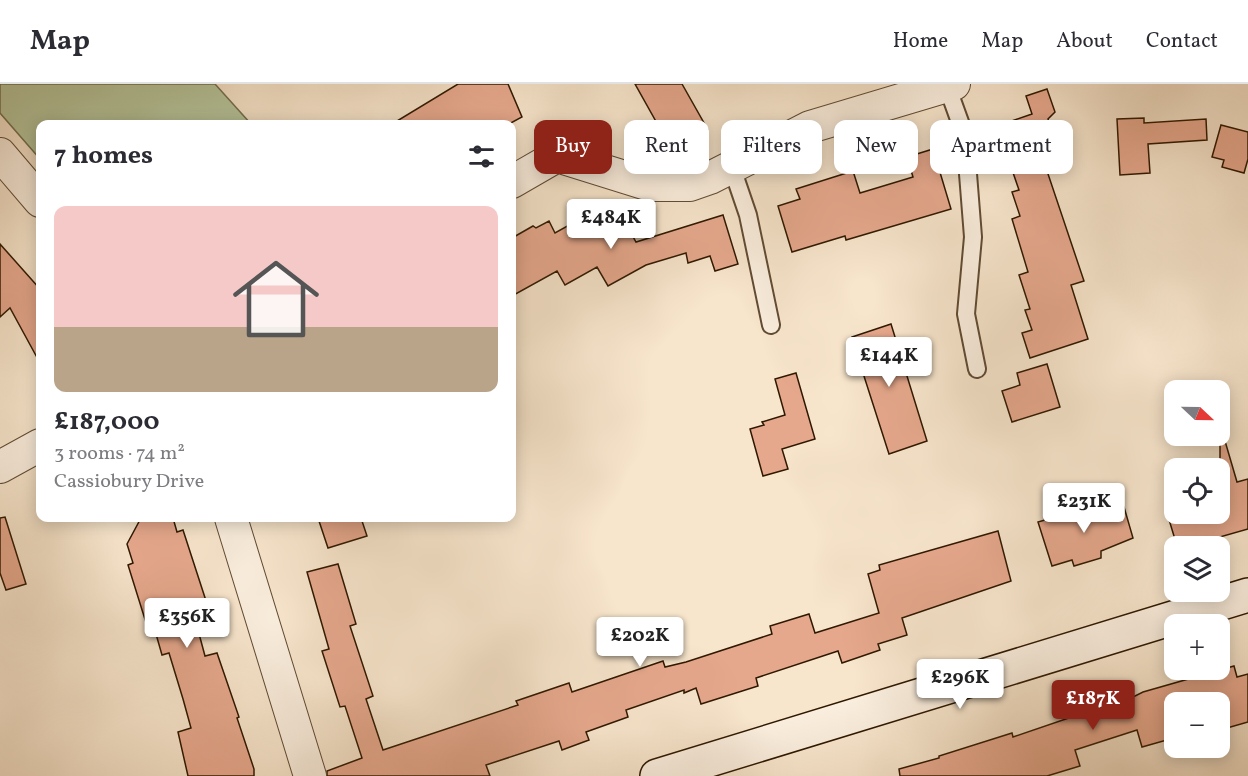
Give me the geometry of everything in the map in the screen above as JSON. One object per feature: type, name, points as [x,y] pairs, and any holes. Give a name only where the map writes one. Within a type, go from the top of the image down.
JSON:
[{"type":"street","points":[[822,123],[951,85]]},
{"type":"street","points":[[0,154],[36,196]]},
{"type":"street","points":[[516,180],[557,156],[650,185],[670,187],[700,182],[721,173]]},
{"type":"street","points":[[0,467],[36,447]]},
{"type":"street","points":[[232,522],[310,776]]},
{"type":"street","points":[[657,776],[1248,596]]},
{"type":"lane","points":[[951,85],[965,136],[973,237],[966,314],[977,369]]},
{"type":"lane","points":[[734,174],[748,215],[771,325]]},
{"type":"green space","points":[[0,84],[215,84],[247,120],[36,120],[36,154],[0,113]]},
{"type":"building","points":[[458,84],[508,84],[522,117],[516,120],[399,120]]},
{"type":"building","points":[[635,84],[682,84],[702,120],[655,120]]},
{"type":"building","points":[[1047,89],[1055,112],[1048,120],[1014,120],[1032,114],[1026,96]]},
{"type":"building","points":[[1144,118],[1144,123],[1206,119],[1207,140],[1148,144],[1150,173],[1120,175],[1117,119]]},
{"type":"building","points":[[1221,125],[1248,132],[1248,159],[1244,173],[1222,167],[1224,160],[1212,157]]},
{"type":"building","points":[[930,150],[930,174],[940,174],[951,209],[846,240],[845,236],[792,252],[778,206],[800,199],[796,189],[844,174],[854,174],[860,193],[913,177],[912,174],[918,174],[918,154]]},
{"type":"building","points":[[1014,174],[1048,174],[1084,281],[1071,285],[1088,339],[1030,358],[1022,333],[1032,330],[1025,310],[1030,309],[1019,275],[1028,272],[1012,219],[1020,216],[1012,192],[1019,190]]},
{"type":"building","points":[[589,214],[597,229],[616,219],[626,236],[631,233],[636,242],[723,215],[738,264],[715,271],[710,256],[688,263],[686,253],[646,265],[608,286],[597,267],[565,285],[557,271],[516,294],[516,236],[533,226],[536,228],[549,221],[555,233]]},
{"type":"building","points":[[0,244],[36,284],[36,356],[10,308],[0,317]]},
{"type":"building","points":[[891,324],[927,441],[889,454],[863,373],[858,375],[851,354],[857,352],[852,337]]},
{"type":"building","points":[[1047,364],[1060,407],[1012,422],[1002,391],[1020,385],[1017,373]]},
{"type":"building","points":[[796,373],[815,439],[782,449],[788,469],[763,476],[750,429],[764,425],[762,422],[785,415],[775,379]]},
{"type":"building","points":[[1220,446],[1226,446],[1230,458],[1220,458]]},
{"type":"building","points":[[1230,458],[1237,482],[1248,479],[1248,529],[1223,536],[1174,536],[1170,524],[1230,524]]},
{"type":"building","points":[[1104,503],[1106,512],[1124,507],[1133,538],[1101,551],[1101,558],[1074,566],[1072,560],[1052,566],[1038,522]]},
{"type":"building","points":[[5,517],[26,584],[6,590],[0,573],[0,518]]},
{"type":"building","points":[[139,522],[174,522],[177,532],[183,530],[208,607],[194,615],[205,656],[217,653],[239,717],[237,718],[254,769],[254,776],[188,776],[178,732],[191,728],[169,653],[162,655],[154,627],[148,629],[128,565],[133,563],[127,544]]},
{"type":"building","points":[[319,522],[362,522],[367,536],[328,548]]},
{"type":"building","points":[[998,531],[1011,581],[902,618],[907,635],[878,644],[880,650],[842,663],[838,651],[756,678],[758,686],[701,704],[696,688],[684,693],[684,690],[626,710],[628,717],[586,732],[589,740],[562,750],[559,741],[486,765],[490,776],[327,776],[327,771],[362,758],[345,706],[340,707],[322,651],[329,649],[307,572],[338,564],[356,624],[350,626],[373,696],[366,699],[383,750],[518,705],[516,701],[569,683],[572,692],[663,661],[665,667],[686,662],[772,634],[770,626],[809,614],[815,633],[879,613],[868,574],[880,570],[879,565]]},
{"type":"building","points":[[1234,666],[1237,677],[1248,674],[1248,722],[1230,727],[1230,692],[1164,692],[1164,741],[1142,747],[1137,730],[1075,750],[1080,766],[1047,776],[900,776],[899,769],[1012,733],[1013,737],[1101,707],[1103,711],[1133,701],[1133,697],[1143,692],[1185,680],[1230,680],[1230,667]]}]
